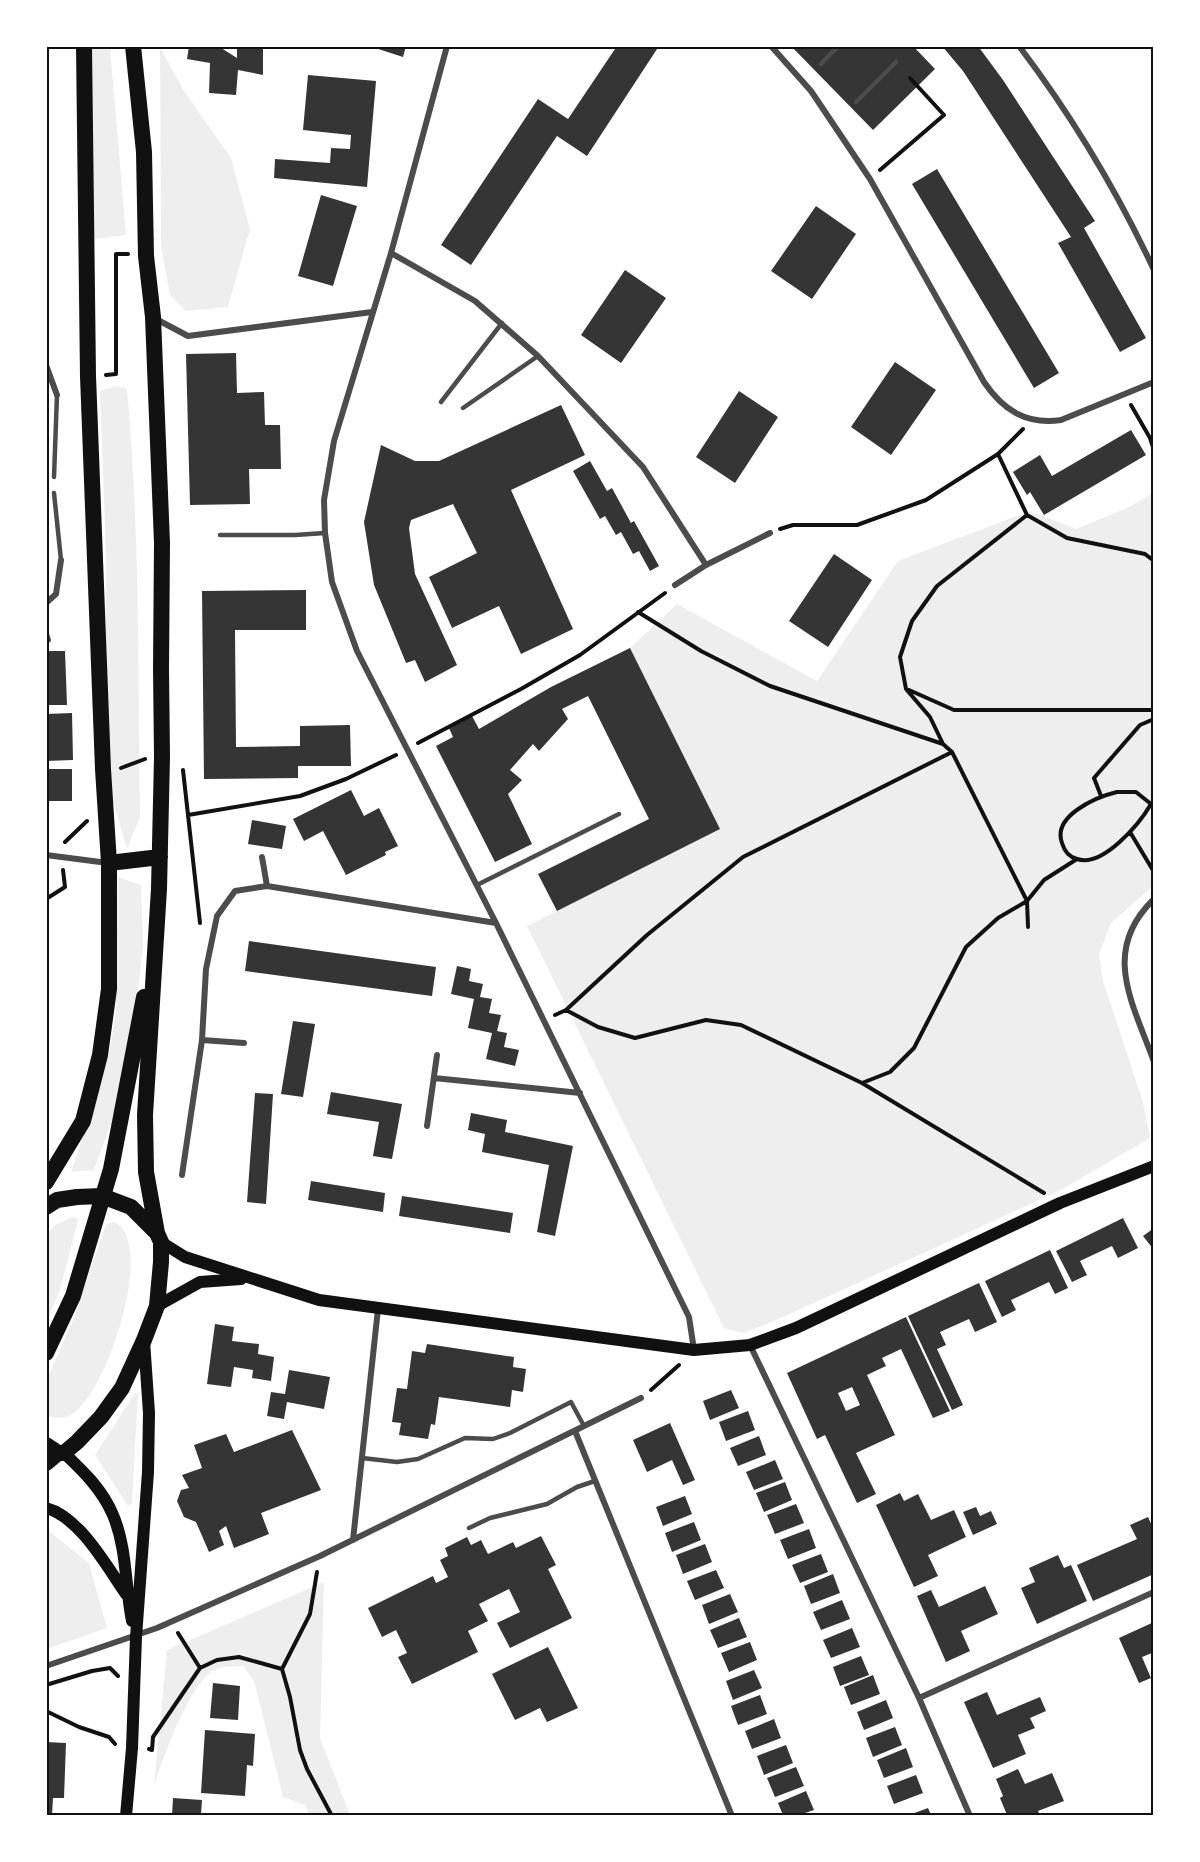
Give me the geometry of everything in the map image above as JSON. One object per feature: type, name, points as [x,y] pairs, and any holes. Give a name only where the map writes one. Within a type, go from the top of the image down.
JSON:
[{"type":"highway","points":[[46,1182],[84,1121],[100,1055],[108,989],[109,863],[103,770],[88,376],[84,46]]},
{"type":"highway","points":[[54,1453],[77,1442],[101,1417],[122,1388],[157,1306],[161,1262],[159,1238],[146,1172],[146,1114],[160,857],[162,543],[153,317],[146,255],[144,152],[133,46]]},
{"type":"highway","points":[[109,863],[160,857]]},
{"type":"highway","points":[[46,1353],[73,1296],[111,1169],[158,922]]},
{"type":"highway","points":[[46,1207],[57,1200],[102,1196],[130,1207],[159,1238]]},
{"type":"main road","points":[[159,1238],[185,1257],[319,1300],[694,1350],[750,1345],[796,1328],[1060,1203],[1154,1166]]},
{"type":"main road","points":[[157,1306],[200,1282],[248,1278]]},
{"type":"main road","points":[[126,1815],[148,1472],[149,1413],[144,1340]]},
{"type":"main road","points":[[54,1453],[88,1475],[114,1515],[123,1547],[127,1596],[136,1637]]},
{"type":"main road","points":[[46,1508],[54,1510],[83,1533],[127,1596]]},
{"type":"street","points":[[447,46],[391,253],[334,441],[324,500],[325,533],[333,582],[357,651],[496,923],[689,1317],[694,1350]]},
{"type":"street","points":[[771,46],[812,91],[870,179],[995,398],[1008,410],[1032,420],[1047,422],[1061,420],[1154,382]]},
{"type":"street","points":[[1019,46],[1076,126],[1154,270]]},
{"type":"street","points":[[391,253],[475,301],[538,356],[643,466],[706,565]]},
{"type":"street","points":[[153,317],[188,336],[372,312]]},
{"type":"street","points":[[46,366],[57,395]]},
{"type":"street","points":[[675,585],[706,565],[770,533]]},
{"type":"street","points":[[46,603],[56,594],[61,560]]},
{"type":"street","points":[[46,855],[109,863]]},
{"type":"street","points":[[262,857],[267,886]]},
{"type":"street","points":[[182,1175],[202,1040],[206,969],[217,916],[235,891],[267,886],[496,923]]},
{"type":"street","points":[[1154,899],[1132,927],[1123,961],[1126,984],[1154,1062]]},
{"type":"street","points":[[202,1040],[244,1043]]},
{"type":"street","points":[[427,1126],[437,1055]]},
{"type":"street","points":[[434,1078],[580,1093]]},
{"type":"street","points":[[353,1540],[378,1309]]},
{"type":"street","points":[[750,1345],[919,1698],[970,1815]]},
{"type":"street","points":[[46,1666],[136,1637],[320,1556],[641,1398]]},
{"type":"street","points":[[575,1431],[732,1815]]},
{"type":"street","points":[[919,1698],[1154,1592]]},
{"type":"lane","points":[[821,64],[838,46]]},
{"type":"lane","points":[[856,102],[896,62]]},
{"type":"lane","points":[[441,402],[502,323]]},
{"type":"lane","points":[[463,408],[538,356]]},
{"type":"lane","points":[[54,477],[57,395]]},
{"type":"lane","points":[[54,493],[61,560]]},
{"type":"lane","points":[[220,535],[325,533]]},
{"type":"lane","points":[[477,885],[619,814]]},
{"type":"lane","points":[[362,1458],[397,1462],[418,1459],[465,1438],[493,1439],[510,1433],[571,1402],[584,1426]]},
{"type":"lane","points":[[470,1528],[490,1518],[547,1504],[578,1487],[595,1481]]},
{"type":"path","points":[[870,179],[944,115],[910,78]]},
{"type":"path","points":[[88,376],[116,374],[116,254],[146,255]]},
{"type":"path","points":[[1130,401],[1154,450]]},
{"type":"path","points":[[770,533],[793,525],[857,525],[926,500],[998,454],[1032,420]]},
{"type":"path","points":[[998,454],[1027,515],[1067,538],[1145,554],[1154,561]]},
{"type":"path","points":[[1027,515],[937,586],[912,621],[900,657],[906,689],[930,717],[943,744],[952,752],[1027,901],[1028,927]]},
{"type":"path","points":[[408,749],[580,655],[675,585]]},
{"type":"path","points":[[638,612],[701,651],[770,686],[943,744]]},
{"type":"path","points":[[906,689],[954,710],[1154,710]]},
{"type":"path","points":[[1101,796],[1094,778],[1140,725],[1154,719]]},
{"type":"path","points":[[544,1020],[566,1010],[647,935],[743,857],[952,752]]},
{"type":"path","points":[[188,815],[300,796],[346,779],[380,763]]},
{"type":"path","points":[[182,764],[200,926]]},
{"type":"path","points":[[862,1083],[890,1072],[914,1048],[966,947],[998,918],[1027,901],[1044,880],[1077,860],[1093,859],[1109,850],[1130,832],[1151,804],[1136,792],[1117,792],[1101,796],[1072,813],[1062,825],[1059,835],[1064,851],[1077,860]]},
{"type":"path","points":[[1146,813],[1154,813]]},
{"type":"path","points":[[1130,832],[1154,872]]},
{"type":"path","points":[[46,899],[65,887],[61,857]]},
{"type":"path","points":[[566,1010],[598,1027],[635,1038],[706,1020],[741,1025],[862,1083],[1060,1203]]},
{"type":"path","points":[[641,1398],[694,1350]]},
{"type":"path","points":[[320,1556],[310,1614],[282,1669],[300,1750],[307,1769],[332,1815]]},
{"type":"path","points":[[171,1622],[200,1668]]},
{"type":"path","points":[[132,1748],[152,1750],[153,1737],[200,1668],[218,1660],[238,1656],[282,1669]]},
{"type":"path","points":[[46,1685],[110,1668],[119,1677]]},
{"type":"path","points":[[46,1712],[109,1737],[117,1746],[117,1734]]},
{"type":"shaded area","points":[[92,47],[110,47],[126,235],[94,239]]},
{"type":"shaded area","points":[[160,47],[184,91],[231,158],[250,229],[228,307],[186,311],[170,295],[161,246]]},
{"type":"shaded area","points":[[116,386],[127,389],[138,603],[140,817],[127,849],[113,801],[106,672],[106,554],[100,391]]},
{"type":"shaded area","points":[[1153,493],[1153,886],[1111,923],[1099,954],[1103,981],[1143,1102],[1150,1138],[1059,1191],[781,1318],[744,1333],[724,1328],[527,926],[720,829],[630,648],[677,604],[817,681],[898,561],[1030,511],[1076,529],[1129,507]]},
{"type":"shaded area","points":[[118,877],[141,885],[143,945],[138,992],[114,1115],[94,1170],[71,1172],[110,1049],[116,1010]]},
{"type":"shaded area","points":[[73,1217],[78,1219],[77,1224],[60,1290],[47,1321],[47,1234],[55,1225]]},
{"type":"shaded area","points":[[114,1222],[126,1235],[131,1258],[129,1288],[111,1353],[83,1404],[69,1416],[61,1418],[49,1416],[47,1415],[47,1379],[73,1320],[106,1224]]},
{"type":"shaded area","points":[[135,1393],[138,1394],[132,1503],[128,1506],[95,1455]]},
{"type":"shaded area","points":[[46,1529],[89,1563],[107,1628],[47,1649]]},
{"type":"shaded area","points":[[324,1582],[320,1738],[350,1815],[309,1815],[305,1805],[283,1797],[254,1681],[243,1666],[219,1668],[209,1674],[198,1686],[180,1719],[154,1785],[167,1650]]},
{"type":"building","points":[[189,46],[218,46],[237,58],[237,46],[263,46],[263,75],[238,70],[236,95],[209,93],[210,63],[187,59]]},
{"type":"building","points":[[369,46],[406,46],[403,57]]},
{"type":"building","points":[[617,46],[659,46],[587,156],[557,136],[471,265],[441,245],[538,99],[568,119]]},
{"type":"building","points":[[791,46],[913,46],[935,69],[873,130]]},
{"type":"building","points":[[942,46],[978,46],[1003,80],[1095,221],[1084,228],[1146,338],[1120,352],[1058,243],[1071,237],[963,71]]},
{"type":"building","points":[[308,75],[376,81],[367,187],[274,178],[275,159],[330,163],[331,148],[350,149],[351,135],[303,130]]},
{"type":"building","points":[[46,146],[49,146],[49,190],[46,190]]},
{"type":"building","points":[[937,169],[1059,373],[1034,388],[912,184]]},
{"type":"building","points":[[321,195],[357,206],[333,286],[298,276]]},
{"type":"building","points":[[816,206],[856,234],[812,299],[771,271]]},
{"type":"building","points":[[625,270],[666,298],[621,363],[581,335]]},
{"type":"building","points":[[236,353],[237,393],[264,392],[265,425],[280,425],[281,469],[249,469],[250,504],[190,505],[186,354]]},
{"type":"building","points":[[895,362],[936,390],[891,455],[851,427]]},
{"type":"building","points":[[739,391],[778,417],[735,483],[696,457]]},
{"type":"building","points":[[561,405],[585,455],[511,490],[573,629],[521,654],[499,606],[452,628],[429,577],[477,553],[453,504],[411,520],[409,528],[415,574],[457,665],[425,682],[415,660],[406,663],[374,585],[364,522],[381,445],[415,461],[439,461]]},
{"type":"building","points":[[1131,430],[1146,455],[1044,515],[1030,492],[1027,495],[1013,472],[1040,455],[1052,476]]},
{"type":"building","points":[[590,461],[607,491],[612,488],[631,523],[634,521],[659,566],[650,571],[639,551],[633,554],[621,532],[616,535],[605,516],[600,519],[573,471]]},
{"type":"building","points":[[834,554],[872,580],[828,647],[789,621]]},
{"type":"building","points":[[306,590],[306,630],[235,630],[236,747],[300,746],[300,726],[350,725],[351,766],[298,766],[298,778],[204,779],[202,591]]},
{"type":"building","points":[[630,648],[720,829],[557,911],[538,874],[649,819],[588,696],[562,709],[568,719],[539,751],[533,744],[510,770],[522,780],[508,794],[532,844],[495,862],[436,746],[453,737],[449,728],[472,716],[479,729],[551,687]]},
{"type":"building","points":[[46,651],[65,651],[67,705],[46,705]]},
{"type":"building","points":[[72,713],[73,760],[46,761],[46,714]]},
{"type":"building","points":[[46,769],[72,769],[72,801],[46,801]]},
{"type":"building","points":[[351,790],[364,816],[379,808],[398,846],[385,852],[386,855],[346,875],[323,831],[304,841],[293,819]]},
{"type":"building","points":[[252,820],[286,826],[282,849],[248,844]]},
{"type":"building","points":[[249,941],[436,967],[432,996],[245,971]]},
{"type":"building","points":[[457,966],[471,969],[469,981],[483,984],[480,997],[492,999],[489,1013],[501,1015],[497,1031],[507,1033],[504,1047],[519,1050],[515,1066],[486,1059],[492,1033],[468,1028],[474,999],[451,994]]},
{"type":"building","points":[[293,1021],[315,1024],[303,1097],[281,1094]]},
{"type":"building","points":[[331,1092],[402,1104],[392,1159],[373,1156],[379,1122],[327,1114]]},
{"type":"building","points":[[255,1093],[273,1094],[266,1204],[247,1202]]},
{"type":"building","points":[[471,1113],[507,1120],[505,1132],[573,1146],[555,1236],[537,1232],[549,1165],[482,1152],[485,1134],[468,1130]]},
{"type":"building","points":[[311,1181],[385,1193],[383,1212],[308,1200]]},
{"type":"building","points":[[402,1196],[513,1213],[510,1233],[399,1216]]},
{"type":"building","points":[[1123,1218],[1138,1248],[1118,1258],[1112,1246],[1080,1261],[1087,1275],[1072,1282],[1056,1251]]},
{"type":"building","points":[[1154,1228],[1154,1250],[1143,1236]]},
{"type":"building","points":[[1050,1250],[1068,1288],[1055,1294],[1049,1282],[1011,1300],[1016,1310],[1002,1317],[985,1281]]},
{"type":"building","points":[[979,1283],[997,1322],[975,1332],[969,1319],[940,1332],[946,1345],[937,1349],[963,1405],[952,1410],[908,1316]]},
{"type":"building","points":[[906,1317],[950,1411],[933,1418],[901,1349],[882,1358],[886,1366],[867,1375],[895,1435],[856,1453],[876,1494],[857,1503],[825,1435],[817,1439],[787,1373]],"holes":[[[852,1387],[860,1405],[846,1411],[838,1393]]]},
{"type":"building","points":[[215,1324],[234,1327],[232,1341],[259,1344],[258,1354],[274,1357],[271,1381],[252,1378],[253,1370],[234,1367],[231,1387],[207,1384]]},
{"type":"building","points":[[427,1344],[514,1357],[513,1367],[526,1369],[523,1392],[512,1390],[510,1407],[439,1397],[435,1425],[431,1424],[428,1439],[399,1435],[401,1423],[392,1422],[397,1388],[407,1389],[412,1351],[425,1353]]},
{"type":"building","points":[[289,1370],[330,1377],[324,1409],[287,1402],[284,1419],[267,1416],[271,1392],[285,1394]]},
{"type":"building","points":[[731,1390],[739,1408],[710,1420],[703,1401]]},
{"type":"building","points":[[748,1411],[755,1430],[726,1441],[719,1422]]},
{"type":"building","points":[[670,1423],[695,1480],[683,1485],[672,1460],[647,1472],[633,1440]]},
{"type":"building","points":[[292,1430],[321,1490],[261,1513],[269,1534],[234,1548],[226,1526],[219,1531],[224,1545],[209,1552],[196,1522],[184,1517],[177,1501],[181,1490],[189,1488],[182,1475],[202,1468],[194,1445],[226,1434],[234,1452]]},
{"type":"building","points":[[759,1436],[766,1455],[738,1466],[730,1448]]},
{"type":"building","points":[[775,1460],[783,1479],[754,1490],[746,1472]]},
{"type":"building","points":[[785,1482],[792,1500],[764,1512],[756,1493]]},
{"type":"building","points":[[900,1493],[904,1501],[918,1494],[931,1520],[954,1510],[966,1537],[928,1555],[938,1576],[914,1587],[876,1505]]},
{"type":"building","points":[[685,1496],[692,1514],[663,1526],[656,1507]]},
{"type":"building","points":[[796,1504],[804,1523],[775,1534],[767,1515]]},
{"type":"building","points":[[976,1507],[980,1516],[991,1511],[997,1524],[973,1535],[963,1512]]},
{"type":"building","points":[[1148,1517],[1154,1530],[1154,1574],[1093,1601],[1077,1565],[1137,1539],[1130,1525]]},
{"type":"building","points":[[694,1522],[701,1540],[672,1552],[665,1533]]},
{"type":"building","points":[[809,1529],[816,1548],[788,1559],[780,1540]]},
{"type":"building","points":[[541,1536],[556,1565],[548,1569],[572,1618],[510,1648],[497,1623],[520,1612],[509,1589],[479,1604],[488,1621],[468,1631],[478,1652],[412,1684],[398,1657],[407,1653],[396,1630],[382,1637],[368,1608],[433,1576],[436,1583],[448,1577],[440,1560],[448,1556],[445,1548],[467,1537],[471,1545],[481,1540],[488,1554],[513,1542],[516,1548]]},
{"type":"building","points":[[705,1544],[712,1562],[683,1574],[676,1555]]},
{"type":"building","points":[[821,1554],[828,1572],[800,1583],[792,1565]]},
{"type":"building","points":[[1058,1555],[1064,1568],[1071,1565],[1087,1601],[1037,1624],[1021,1588],[1035,1582],[1029,1568]]},
{"type":"building","points":[[716,1570],[724,1588],[695,1600],[687,1581]]},
{"type":"building","points":[[833,1574],[840,1593],[811,1604],[804,1586]]},
{"type":"building","points":[[985,1586],[998,1614],[961,1631],[970,1651],[946,1662],[917,1596],[931,1590],[939,1607]]},
{"type":"building","points":[[730,1594],[738,1612],[709,1624],[702,1605]]},
{"type":"building","points":[[842,1600],[850,1619],[821,1630],[813,1612]]},
{"type":"building","points":[[739,1618],[747,1637],[718,1648],[710,1630]]},
{"type":"building","points":[[1154,1622],[1154,1657],[1152,1653],[1142,1657],[1151,1678],[1139,1683],[1119,1638]]},
{"type":"building","points":[[852,1628],[860,1647],[831,1658],[823,1640]]},
{"type":"building","points":[[750,1642],[757,1660],[729,1672],[721,1653]]},
{"type":"building","points":[[548,1647],[578,1708],[547,1722],[540,1708],[515,1720],[492,1674]]},
{"type":"building","points":[[861,1656],[869,1675],[840,1686],[833,1667]]},
{"type":"building","points":[[754,1670],[762,1688],[733,1700],[726,1681]]},
{"type":"building","points":[[873,1675],[880,1694],[851,1705],[844,1687]]},
{"type":"building","points":[[213,1683],[240,1686],[238,1720],[210,1718]]},
{"type":"building","points":[[987,1692],[997,1715],[1040,1697],[1046,1711],[1030,1718],[1035,1728],[1018,1735],[1026,1754],[993,1768],[964,1702]]},
{"type":"building","points":[[760,1695],[767,1714],[738,1725],[731,1706]]},
{"type":"building","points":[[886,1700],[893,1718],[864,1730],[857,1712]]},
{"type":"building","points":[[774,1719],[781,1738],[752,1749],[745,1731]]},
{"type":"building","points":[[895,1727],[902,1745],[873,1757],[866,1738]]},
{"type":"building","points":[[205,1730],[255,1734],[253,1766],[247,1765],[245,1796],[201,1793]]},
{"type":"building","points":[[46,1742],[66,1743],[64,1798],[53,1798],[52,1815],[46,1815]]},
{"type":"building","points":[[786,1745],[793,1763],[764,1775],[757,1756]]},
{"type":"building","points":[[906,1748],[913,1767],[884,1778],[877,1760]]},
{"type":"building","points":[[796,1767],[804,1786],[775,1797],[767,1778]]},
{"type":"building","points":[[1018,1769],[1025,1784],[1052,1773],[1064,1801],[1038,1811],[1040,1815],[1007,1815],[996,1779]]},
{"type":"building","points":[[916,1775],[923,1793],[894,1804],[887,1786]]},
{"type":"building","points":[[806,1791],[814,1810],[799,1815],[783,1815],[778,1803]]},
{"type":"building","points":[[173,1798],[202,1800],[201,1815],[172,1815]]},
{"type":"building","points":[[928,1808],[931,1815],[909,1815]]}]
